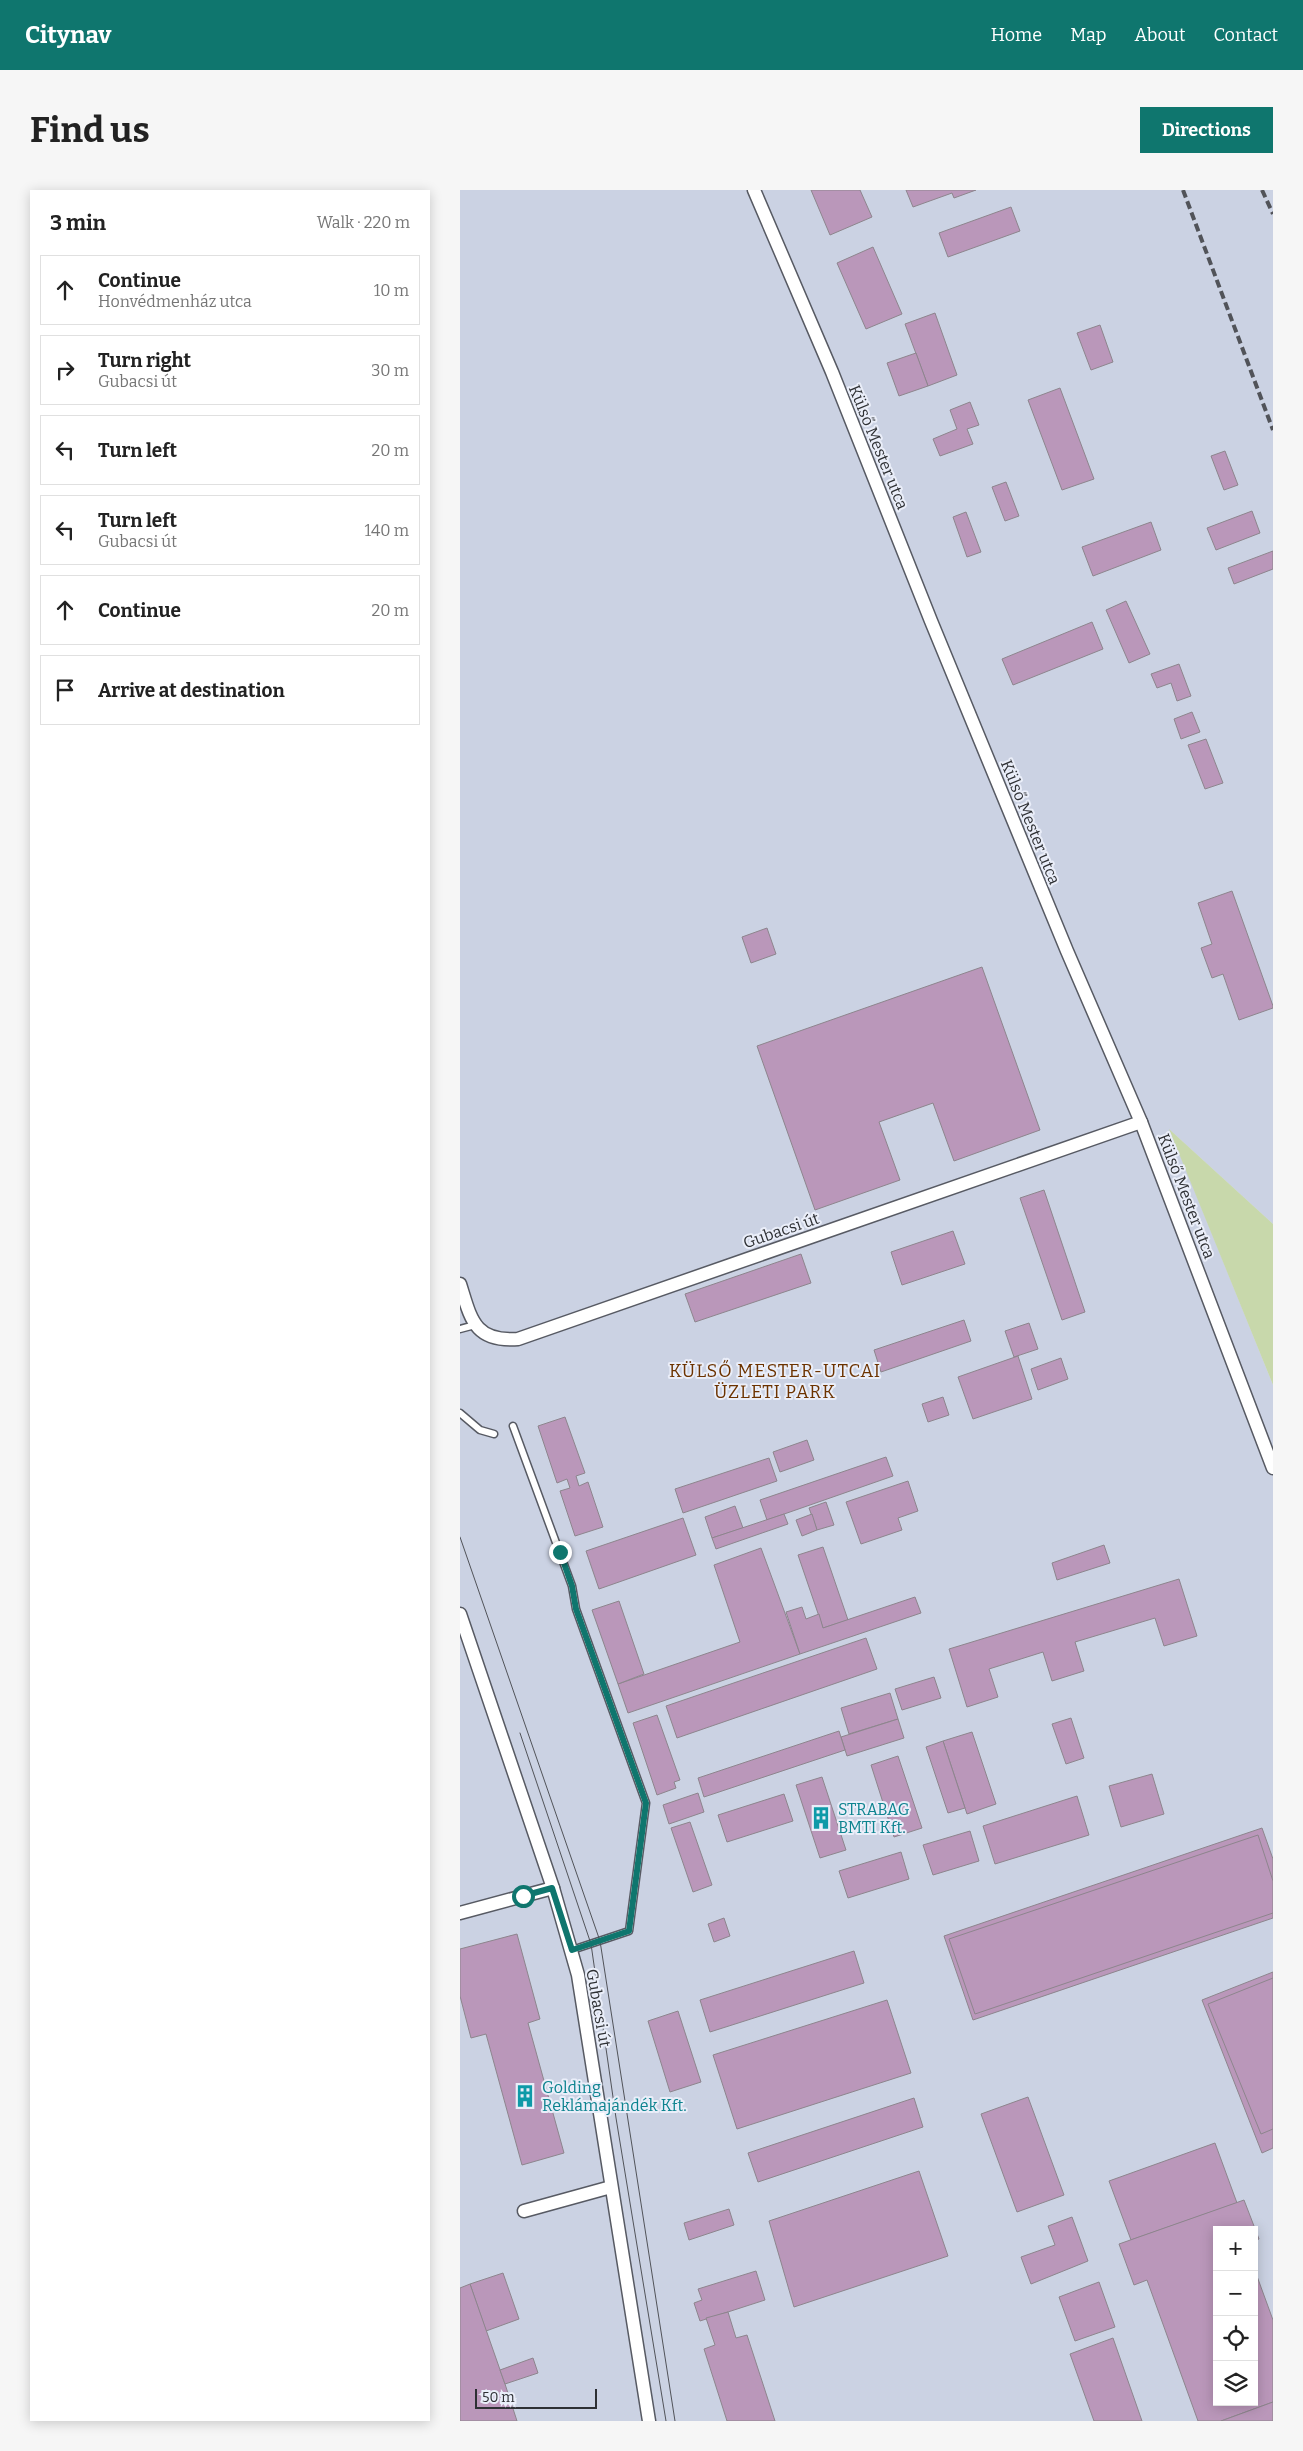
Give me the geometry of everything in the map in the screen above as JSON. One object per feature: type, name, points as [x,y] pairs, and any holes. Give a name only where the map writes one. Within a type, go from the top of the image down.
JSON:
[{"type":"street","name":"Külső Mester utca","points":[[754,190],[832,372],[927,612],[1059,933],[1141,1122],[1273,1468]]},
{"type":"street","name":"Gubacsi út","points":[[475,1325],[482,1333],[491,1338],[518,1339],[1141,1122]]},
{"type":"street","points":[[460,1284],[470,1317],[475,1325]]},
{"type":"street","name":"Gubacsi út","points":[[460,1614],[552,1888],[578,1975],[649,2421]]},
{"type":"street","points":[[460,1914],[552,1888]]},
{"type":"street","points":[[524,2211],[612,2187]]},
{"type":"lane","points":[[460,1329],[475,1325]]},
{"type":"lane","points":[[460,1413],[480,1430],[494,1434]]},
{"type":"lane","points":[[514,1426],[572,1586],[576,1609],[646,1803],[629,1931],[572,1950]]},
{"type":"shaded area","points":[[460,190],[1273,190],[1273,1224],[1170,1130],[1273,1385],[1273,2421],[460,2421]]},
{"type":"green space","points":[[1169,1129],[1273,1224],[1273,1385]]},
{"type":"building","points":[[811,190],[860,190],[872,217],[830,235]]},
{"type":"building","points":[[906,190],[976,190],[954,198],[952,193],[913,207]]},
{"type":"building","points":[[1011,207],[1020,231],[948,257],[939,233]]},
{"type":"building","points":[[873,247],[902,314],[866,329],[837,263]]},
{"type":"building","points":[[935,313],[957,375],[928,386],[905,324]]},
{"type":"building","points":[[1100,325],[1113,362],[1091,370],[1077,333]]},
{"type":"building","points":[[916,353],[928,386],[899,396],[887,363]]},
{"type":"building","points":[[1060,388],[1094,479],[1062,490],[1028,400]]},
{"type":"building","points":[[970,402],[979,425],[967,429],[973,444],[940,456],[933,439],[957,429],[950,410]]},
{"type":"building","points":[[1225,451],[1238,485],[1224,490],[1211,456]]},
{"type":"building","points":[[1006,482],[1019,516],[1005,521],[992,487]]},
{"type":"building","points":[[1252,511],[1260,533],[1216,550],[1207,528]]},
{"type":"building","points":[[966,512],[981,552],[967,557],[953,517]]},
{"type":"building","points":[[1151,522],[1161,550],[1093,576],[1082,547]]},
{"type":"building","points":[[1273,551],[1273,569],[1234,584],[1228,568]]},
{"type":"building","points":[[1126,601],[1150,654],[1129,663],[1106,610]]},
{"type":"building","points":[[1092,622],[1103,649],[1013,685],[1002,659]]},
{"type":"building","points":[[1179,664],[1191,696],[1177,701],[1171,683],[1157,688],[1151,674]]},
{"type":"building","points":[[1192,712],[1200,732],[1181,739],[1174,719]]},
{"type":"building","points":[[1206,739],[1223,783],[1205,789],[1188,745]]},
{"type":"building","points":[[1232,891],[1273,1006],[1273,1008],[1239,1020],[1223,974],[1212,978],[1201,948],[1212,944],[1198,903]]},
{"type":"building","points":[[767,928],[776,954],[751,963],[742,937]]},
{"type":"building","points":[[982,967],[1040,1130],[954,1161],[933,1103],[879,1122],[900,1180],[815,1210],[757,1046]]},
{"type":"building","points":[[1044,1190],[1085,1312],[1062,1320],[1020,1198]]},
{"type":"building","points":[[953,1231],[965,1264],[902,1285],[891,1252]]},
{"type":"building","points":[[801,1254],[811,1283],[695,1322],[685,1294]]},
{"type":"building","points":[[964,1320],[971,1341],[881,1372],[874,1350]]},
{"type":"building","points":[[1029,1323],[1038,1349],[1014,1357],[1005,1331]]},
{"type":"building","points":[[1018,1356],[1032,1399],[973,1419],[958,1377]]},
{"type":"building","points":[[1061,1358],[1068,1379],[1038,1390],[1031,1369]]},
{"type":"building","points":[[943,1397],[949,1415],[928,1422],[922,1404]]},
{"type":"building","points":[[565,1417],[585,1473],[576,1476],[579,1486],[588,1482],[603,1527],[575,1536],[560,1491],[570,1488],[567,1479],[557,1483],[538,1426]]},
{"type":"building","points":[[807,1440],[814,1460],[780,1472],[773,1452]]},
{"type":"building","points":[[886,1457],[893,1476],[767,1520],[760,1500]]},
{"type":"building","points":[[769,1458],[777,1481],[683,1513],[675,1489]]},
{"type":"building","points":[[908,1481],[918,1511],[898,1518],[902,1530],[861,1544],[846,1502]]},
{"type":"building","points":[[826,1502],[834,1525],[817,1530],[809,1508]]},
{"type":"building","points":[[735,1506],[743,1528],[712,1538],[705,1517]]},
{"type":"building","points":[[784,1514],[788,1524],[716,1549],[712,1538]]},
{"type":"building","points":[[812,1514],[817,1530],[802,1536],[796,1520]]},
{"type":"building","points":[[683,1518],[696,1555],[599,1589],[586,1551]]},
{"type":"building","points":[[1104,1545],[1110,1563],[1057,1580],[1052,1563]]},
{"type":"building","points":[[823,1547],[848,1620],[823,1628],[798,1555]]},
{"type":"building","points":[[761,1548],[800,1654],[628,1713],[618,1684],[740,1642],[714,1565]]},
{"type":"building","points":[[1179,1579],[1197,1636],[1164,1646],[1155,1618],[1075,1642],[1084,1671],[1052,1681],[1043,1652],[989,1669],[998,1697],[967,1707],[949,1649]]},
{"type":"building","points":[[915,1597],[921,1613],[800,1654],[786,1612],[802,1607],[806,1619],[819,1614],[823,1628]]},
{"type":"building","points":[[619,1601],[644,1674],[618,1684],[592,1610]]},
{"type":"building","points":[[866,1638],[877,1669],[677,1738],[666,1706]]},
{"type":"building","points":[[934,1677],[941,1698],[902,1710],[895,1689]]},
{"type":"building","points":[[890,1693],[898,1719],[849,1734],[841,1708]]},
{"type":"building","points":[[657,1715],[680,1780],[674,1782],[676,1788],[657,1795],[633,1723]]},
{"type":"building","points":[[1071,1718],[1084,1758],[1066,1764],[1052,1724]]},
{"type":"building","points":[[898,1719],[904,1738],[847,1756],[841,1737]]},
{"type":"building","points":[[839,1731],[845,1750],[704,1797],[698,1778]]},
{"type":"building","points":[[972,1732],[996,1804],[967,1814],[943,1741]]},
{"type":"building","points":[[943,1741],[965,1808],[948,1813],[926,1747]]},
{"type":"building","points":[[898,1756],[922,1828],[894,1837],[871,1765]]},
{"type":"building","points":[[1152,1774],[1164,1814],[1121,1827],[1109,1786]]},
{"type":"building","name":"STRABAG BMTI Kft.","points":[[822,1777],[846,1850],[820,1858],[796,1785]]},
{"type":"building","points":[[698,1793],[704,1812],[669,1824],[663,1805]]},
{"type":"building","points":[[784,1794],[793,1821],[727,1842],[718,1815]]},
{"type":"building","points":[[1077,1796],[1089,1835],[995,1864],[983,1826]]},
{"type":"building","points":[[690,1822],[712,1885],[693,1892],[671,1828]]},
{"type":"building","points":[[1262,1828],[1273,1859],[1273,1918],[973,2020],[944,1936]]},
{"type":"building","points":[[970,1831],[979,1861],[933,1875],[923,1845]]},
{"type":"building","points":[[1258,1835],[1273,1881],[1273,1913],[975,2014],[949,1939]]},
{"type":"building","points":[[901,1852],[909,1879],[848,1898],[839,1871]]},
{"type":"building","points":[[724,1918],[730,1936],[714,1942],[708,1924]]},
{"type":"building","name":"Golding Reklámajándék Kft.","points":[[517,1934],[540,2019],[528,2023],[564,2153],[522,2165],[486,2034],[471,2038],[460,1996],[460,1949]]},
{"type":"building","points":[[854,1951],[864,1983],[710,2032],[700,2000]]},
{"type":"building","points":[[1273,1972],[1273,2148],[1262,2153],[1202,2000]]},
{"type":"building","points":[[1273,1978],[1273,2129],[1261,2134],[1208,2004]]},
{"type":"building","points":[[887,2000],[911,2073],[737,2129],[713,2055]]},
{"type":"building","points":[[678,2011],[701,2082],[670,2092],[648,2021]]},
{"type":"building","points":[[1028,2097],[1064,2195],[1017,2212],[981,2114]]},
{"type":"building","points":[[914,2098],[923,2127],[758,2182],[748,2153]]},
{"type":"building","points":[[1215,2143],[1237,2203],[1131,2240],[1109,2181]]},
{"type":"building","points":[[919,2171],[948,2256],[794,2307],[769,2221]]},
{"type":"building","points":[[1244,2200],[1254,2226],[1213,2226],[1213,2406],[1258,2406],[1258,2279],[1273,2320],[1273,2402],[1221,2421],[1198,2421],[1147,2280],[1134,2285],[1119,2244]]},
{"type":"building","points":[[729,2209],[734,2225],[689,2240],[684,2223]]},
{"type":"building","points":[[1072,2217],[1088,2261],[1031,2284],[1021,2257],[1055,2245],[1048,2226]]},
{"type":"building","points":[[756,2271],[765,2300],[700,2321],[694,2303],[702,2300],[698,2289]]},
{"type":"building","points":[[503,2273],[519,2319],[486,2331],[470,2284]]},
{"type":"building","points":[[1099,2282],[1115,2327],[1075,2341],[1059,2297]]},
{"type":"building","points":[[470,2284],[517,2421],[460,2421],[460,2288]]},
{"type":"building","points":[[728,2312],[736,2338],[747,2335],[775,2421],[727,2421],[704,2349],[715,2345],[706,2318]]},
{"type":"building","points":[[1113,2338],[1142,2421],[1094,2421],[1070,2354]]},
{"type":"building","points":[[533,2358],[538,2373],[505,2384],[500,2370]]},
{"type":"building","points":[[1273,2402],[1273,2421],[1221,2421]]},
{"type":"tram line","points":[[460,1537],[600,1941],[675,2421]]},
{"type":"tram line","points":[[520,1733],[591,1944],[616,2118],[666,2421]]},
{"type":"railway","points":[[1183,190],[1273,430]]},
{"type":"railway","points":[[1262,190],[1273,214]]},
{"type":"place","name":"STRABAG BMTI Kft.","points":[[821,1818]]},
{"type":"place","name":"Golding Reklámajándék Kft.","points":[[525,2096]]},
{"type":"district","name":"KÜLSŐ MESTER-UTCAI ÜZLETI PARK","points":[[775,1381]]},
{"type":"route","points":[[523,1896],[552,1888],[572,1950],[629,1931],[646,1803],[576,1609],[572,1586],[560,1552]]}]
